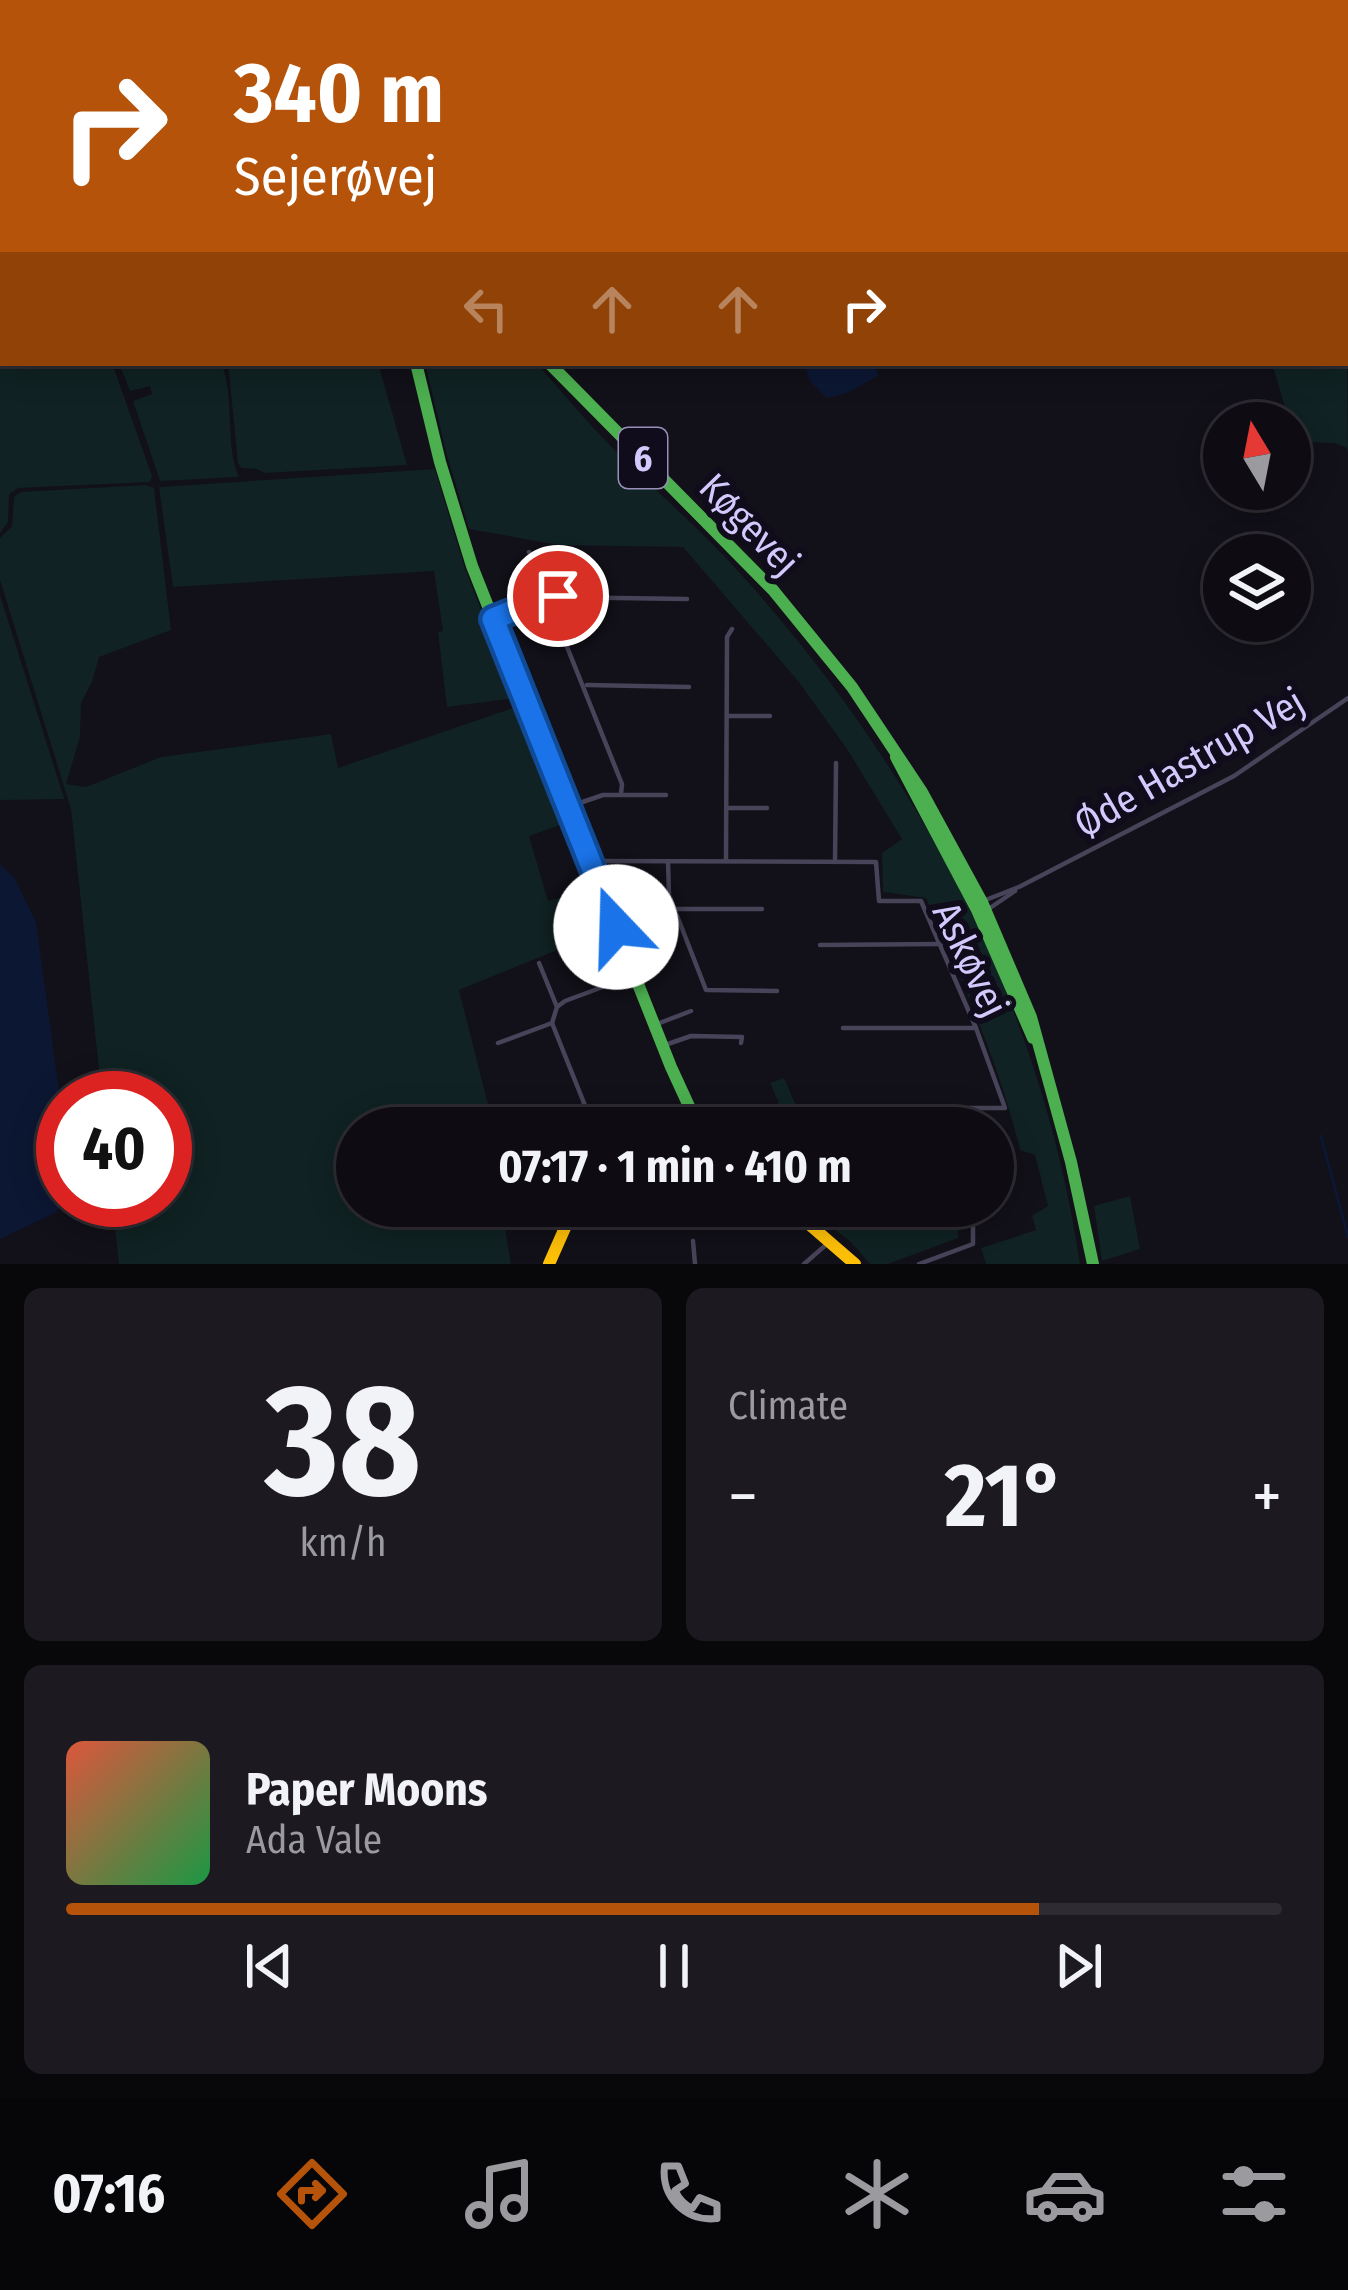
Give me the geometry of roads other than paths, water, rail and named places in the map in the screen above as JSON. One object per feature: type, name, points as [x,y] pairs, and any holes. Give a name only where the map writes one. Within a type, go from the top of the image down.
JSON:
[{"type":"main road","points":[[417,366],[457,520],[493,619],[690,1107]]},
{"type":"main road","name":"Køgevej","points":[[553,366],[776,592],[889,741],[981,908],[1041,1054],[1070,1153],[1093,1264]]},
{"type":"main road","points":[[548,1264],[565,1227]]},
{"type":"main road","points":[[813,1227],[855,1264]]},
{"type":"street","points":[[529,552],[622,784],[621,794]]},
{"type":"street","points":[[493,619],[547,597],[687,599]]},
{"type":"street","points":[[726,861],[727,638],[732,629]]},
{"type":"street","points":[[584,685],[689,687]]},
{"type":"street","name":"Øde Hastrup Vej","points":[[981,908],[1234,776],[1348,698]]},
{"type":"street","points":[[727,716],[770,716]]},
{"type":"street","points":[[590,861],[835,862],[836,763]]},
{"type":"street","points":[[568,807],[603,795],[666,795]]},
{"type":"street","points":[[726,808],[767,808]]},
{"type":"street","points":[[668,861],[673,909],[706,990],[778,991]]},
{"type":"street","name":"Askøvej","points":[[835,862],[876,862],[879,901],[921,901],[1006,1107]]},
{"type":"street","points":[[673,909],[762,909]]},
{"type":"street","points":[[820,945],[941,944]]},
{"type":"street","points":[[539,962],[556,1007],[552,1023],[584,1105],[579,1107]]},
{"type":"street","points":[[556,1007],[635,975]]},
{"type":"street","points":[[655,1025],[691,1011]]},
{"type":"street","points":[[498,1043],[552,1023]]},
{"type":"street","points":[[843,1028],[976,1028]]},
{"type":"street","points":[[663,1046],[691,1036],[742,1037],[741,1043]]},
{"type":"street","points":[[919,1264],[973,1244],[973,1227]]},
{"type":"street","points":[[693,1241],[695,1264]]},
{"type":"street","points":[[804,1264],[830,1241]]},
{"type":"water","points":[[806,366],[876,366],[878,376],[827,398],[809,380]]},
{"type":"water","points":[[0,864],[15,879],[36,922],[56,1071],[36,1071],[36,1222],[0,1239]]},
{"type":"waterway","points":[[1321,1136],[1348,1237]]}]
